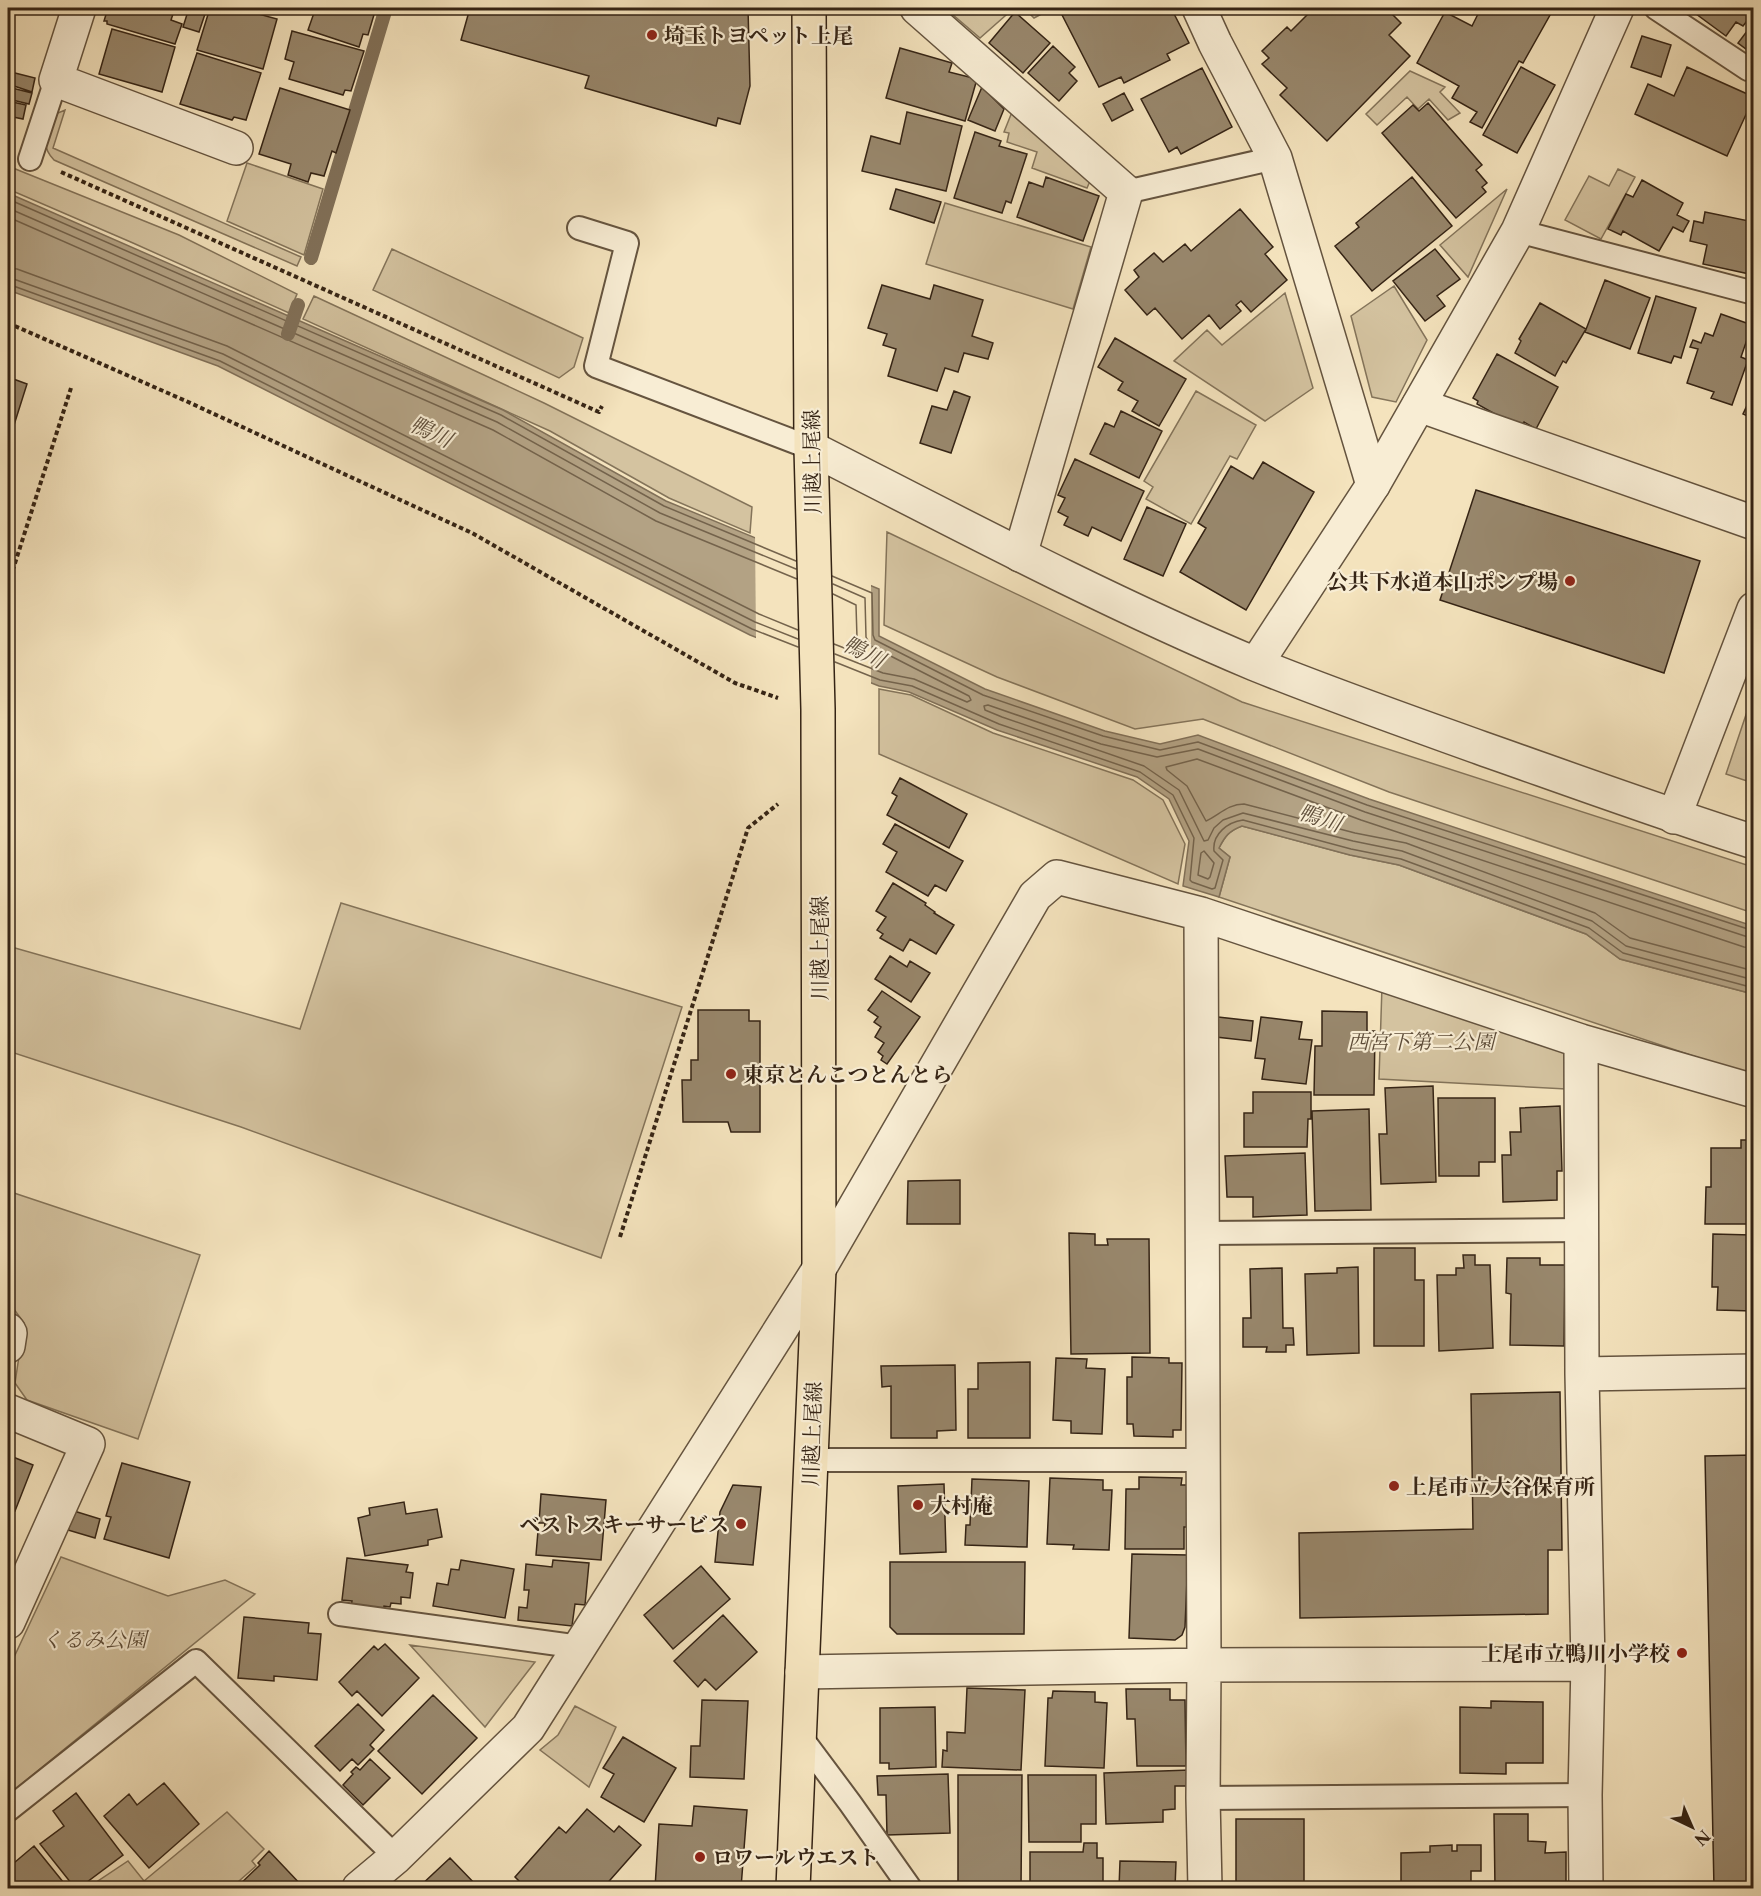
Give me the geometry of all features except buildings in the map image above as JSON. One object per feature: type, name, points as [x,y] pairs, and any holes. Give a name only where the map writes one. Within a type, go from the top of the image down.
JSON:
[{"type":"main road","name":"川越上尾線","points":[[793,1888],[819,1269],[818,711],[812,487],[809,8]]},
{"type":"street","points":[[79,8],[56,80],[236,148]]},
{"type":"street","points":[[917,8],[1126,192],[1020,555]]},
{"type":"street","points":[[1199,8],[1275,158],[1373,485]]},
{"type":"street","points":[[1215,43],[1228,8]]},
{"type":"street","points":[[1256,664],[1373,485],[1518,231],[1617,8]]},
{"type":"street","points":[[1419,405],[1754,523]]},
{"type":"street","points":[[812,448],[1020,555],[1132,609],[1256,664],[1359,704],[1674,817],[1754,842]]},
{"type":"street","points":[[1674,817],[1754,609]]},
{"type":"street","points":[[359,1888],[396,1857],[528,1728],[819,1269],[1035,896],[1057,877],[1201,914],[1581,1041],[1754,1091]]},
{"type":"street","points":[[1201,914],[1205,1888]]},
{"type":"street","points":[[1581,1041],[1582,1374],[1588,1664],[1587,1888]]},
{"type":"street","points":[[8,1330],[10,1333],[8,1346]]},
{"type":"street","points":[[1582,1374],[1754,1371]]},
{"type":"street","points":[[8,1411],[88,1444],[8,1622]]},
{"type":"street","points":[[802,1672],[1204,1665],[1588,1664]]},
{"type":"lane","points":[[1656,8],[1748,69]]},
{"type":"lane","points":[[30,159],[56,80]]},
{"type":"lane","points":[[1126,192],[1275,158]]},
{"type":"lane","points":[[579,228],[627,243],[596,366],[812,448]]},
{"type":"lane","points":[[1518,231],[1754,293]]},
{"type":"lane","points":[[1202,1233],[1582,1230]]},
{"type":"lane","points":[[811,1460],[1203,1460]]},
{"type":"lane","points":[[340,1614],[579,1647]]},
{"type":"lane","points":[[8,1810],[196,1661],[396,1857]]},
{"type":"lane","points":[[800,1736],[910,1888]]},
{"type":"lane","points":[[1203,1798],[1586,1795]]},
{"type":"path","points":[[30,159],[599,412],[615,373]]},
{"type":"path","points":[[8,323],[186,401],[472,533],[735,682],[818,711]]},
{"type":"path","points":[[8,585],[71,388]]},
{"type":"path","points":[[620,1237],[748,828],[818,771]]},
{"type":"green space","points":[[945,8],[1014,8],[980,38]]},
{"type":"green space","points":[[1024,8],[1053,8],[1034,18]]},
{"type":"green space","points":[[1410,71],[1445,87],[1440,92],[1460,113],[1448,120],[1429,99],[1418,109],[1407,97],[1377,125],[1366,114]]},
{"type":"green space","points":[[65,110],[53,148],[301,257],[297,266],[54,160],[47,149],[47,134],[53,115]]},
{"type":"green space","points":[[1012,112],[1090,181],[1087,188],[1032,168],[1037,152],[1007,142],[1009,133],[1004,132]]},
{"type":"green space","points":[[247,163],[323,189],[304,255],[227,221]]},
{"type":"green space","points":[[8,166],[179,235],[297,294],[289,313],[8,189]]},
{"type":"green space","points":[[1618,169],[1635,177],[1601,239],[1565,220],[1589,176],[1609,186]]},
{"type":"green space","points":[[1507,189],[1468,277],[1440,245]]},
{"type":"green space","points":[[945,203],[1091,247],[1073,309],[926,264]]},
{"type":"green space","points":[[392,249],[583,338],[574,367],[559,378],[373,290]]},
{"type":"green space","points":[[1394,286],[1427,340],[1396,402],[1372,397],[1351,316]]},
{"type":"green space","points":[[1285,293],[1313,388],[1265,421],[1174,361],[1207,330],[1222,345]]},
{"type":"green space","points":[[314,296],[544,403],[752,507],[750,533],[669,498],[550,431],[303,319]]},
{"type":"green space","points":[[1196,391],[1256,425],[1237,459],[1230,456],[1191,524],[1146,499],[1153,487],[1144,481]]},
{"type":"green space","points":[[887,532],[1242,702],[1753,867],[1753,913],[1389,792],[1203,719],[1135,729],[997,677],[884,625]]},
{"type":"green space","points":[[879,689],[911,695],[993,733],[1133,780],[1163,800],[1185,844],[1178,884],[879,754]]},
{"type":"green space","points":[[1753,694],[1754,783],[1726,774]]},
{"type":"green space","points":[[1242,826],[1350,855],[1399,865],[1586,934],[1620,959],[1753,994],[1753,1076],[1219,897],[1230,857],[1219,848],[1228,834]]},
{"type":"green space","points":[[341,903],[682,1007],[601,1258],[241,1127],[8,1051],[8,946],[300,1029]]},
{"type":"green space","name":"西宮下第二公園","points":[[1382,986],[1566,1048],[1566,1089],[1379,1079]]},
{"type":"green space","points":[[8,1191],[200,1255],[138,1439],[27,1400],[15,1383],[24,1323],[8,1301]]},
{"type":"green space","name":"くるみ公園","points":[[61,1557],[168,1596],[225,1580],[255,1594],[8,1795],[8,1670]]},
{"type":"green space","points":[[410,1645],[535,1662],[485,1727]]},
{"type":"green space","points":[[575,1706],[616,1727],[589,1787],[540,1750],[558,1735]]},
{"type":"green space","points":[[227,1812],[264,1849],[252,1861],[256,1866],[231,1888],[179,1888],[174,1882],[165,1888],[103,1888],[98,1881],[128,1861],[144,1881]]},
{"type":"water","name":"鴨川","points":[[8,193],[503,410],[666,501],[879,589],[879,636],[985,689],[1105,731],[1160,744],[1198,735],[1369,799],[1753,926],[1753,994],[1620,959],[1586,934],[1399,865],[1350,855],[1242,826],[1228,834],[1219,848],[1230,857],[1219,897],[1183,886],[1189,841],[1169,799],[1137,777],[997,730],[909,692],[879,686],[750,635],[218,366],[8,290]]},
{"type":"pier","points":[[755,534],[871,582],[871,686],[756,640]]},
{"type":"waterway","points":[[311,258],[386,8]]},
{"type":"waterway","points":[[288,334],[298,305]]},
{"type":"place","name":"埼玉トヨペット上尾","points":[[652,35]]},
{"type":"place","name":"公共下水道本山ポンプ場","points":[[1570,581]]},
{"type":"place","name":"東京とんこつとんとら","points":[[731,1074]]},
{"type":"place","name":"上尾市立大谷保育所","points":[[1394,1486]]},
{"type":"place","name":"大村庵","points":[[918,1505]]},
{"type":"place","name":"ベストスキーサービス","points":[[741,1524]]},
{"type":"place","name":"上尾市立鴨川小学校","points":[[1682,1653]]},
{"type":"place","name":"ロワールウエスト","points":[[700,1857]]}]
